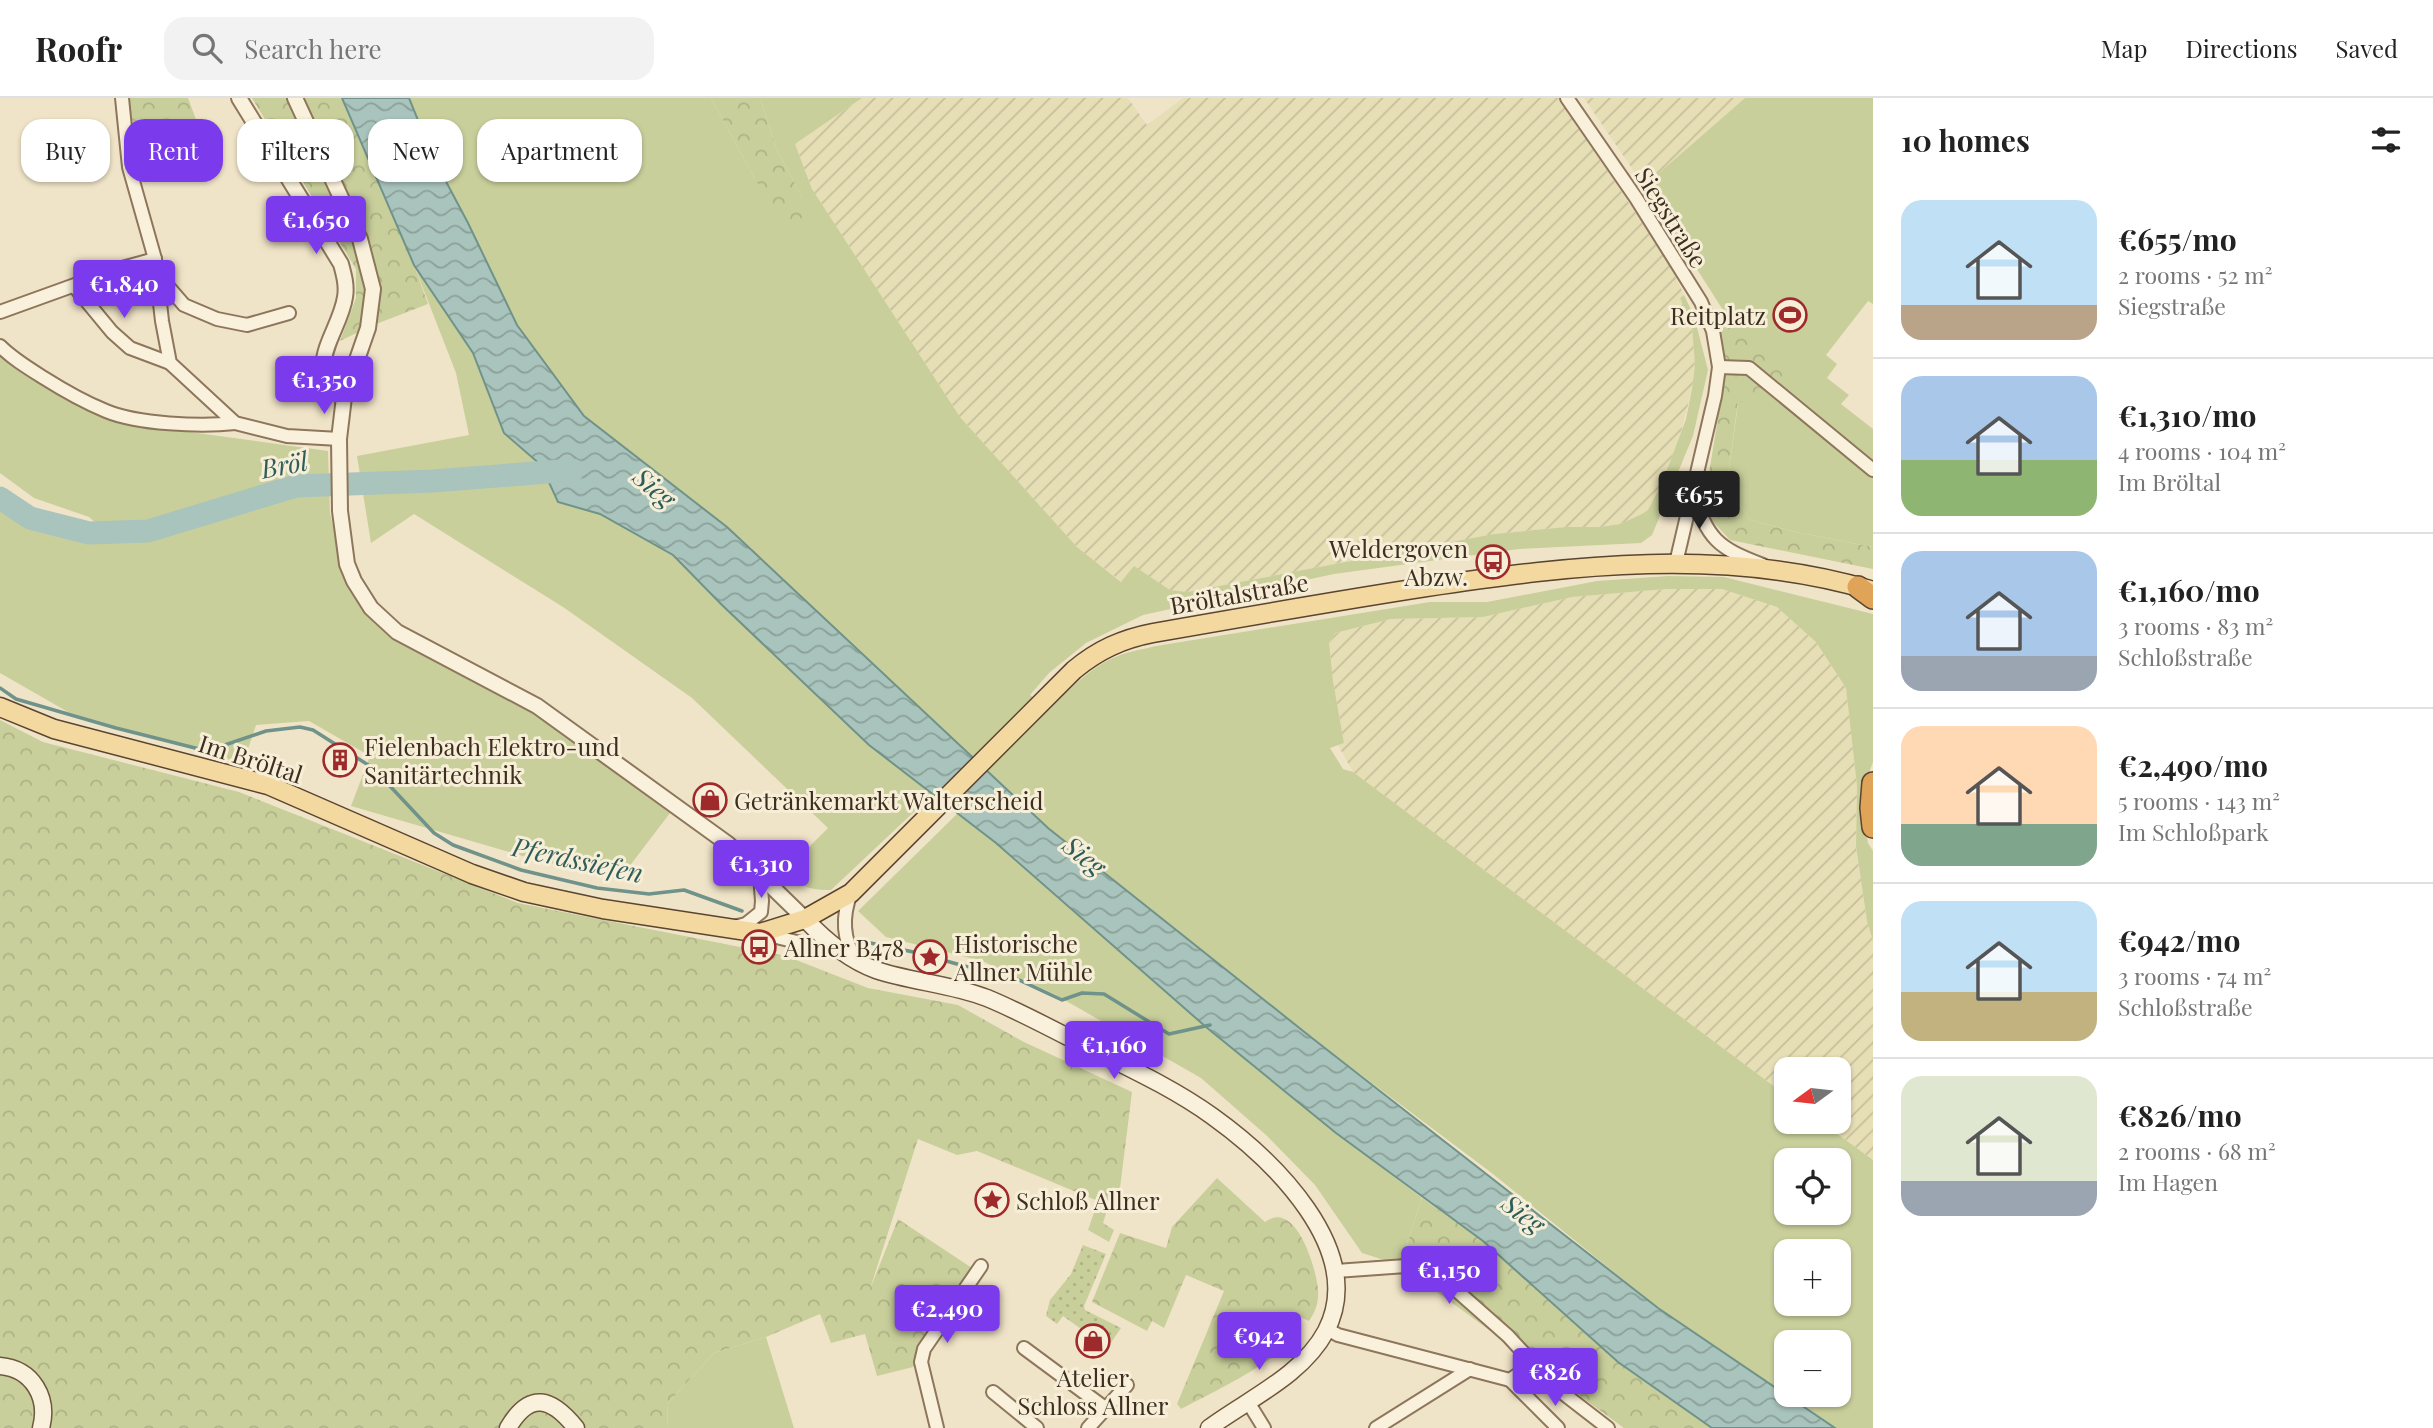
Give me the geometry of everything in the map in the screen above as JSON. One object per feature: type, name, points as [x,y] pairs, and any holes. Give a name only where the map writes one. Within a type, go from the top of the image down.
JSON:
[{"type":"highway","points":[[1873,783],[1873,827]]},
{"type":"main road","name":"Bröltalstraße","points":[[872,874],[1058,685],[1094,654],[1137,636],[1465,581],[1592,567],[1676,563],[1774,569],[1868,592]]},
{"type":"main road","name":"Im Bröltal","points":[[0,707],[6,712],[54,729],[268,785],[472,874],[524,892],[603,909],[760,933],[805,919],[828,908],[851,893],[872,874]]},
{"type":"main road","points":[[805,919],[851,957],[874,969],[957,988],[1000,1004],[1149,1077],[1209,1114],[1247,1144],[1298,1197],[1321,1231],[1331,1251],[1336,1271],[1336,1300],[1327,1329],[1298,1365],[1209,1428]]},
{"type":"main road","points":[[0,1366],[23,1373],[38,1389],[45,1410],[41,1428]]},
{"type":"main road","points":[[508,1428],[526,1406],[541,1402],[555,1406],[576,1428]]},
{"type":"street","points":[[122,98],[129,167],[155,259],[170,363]]},
{"type":"street","points":[[239,98],[341,264],[346,281],[345,299],[323,363],[324,377],[332,390],[344,397]]},
{"type":"street","points":[[295,98],[360,240],[373,289],[368,328],[344,397],[339,445],[340,511],[347,564],[354,581],[371,608],[397,632],[537,706],[728,844],[805,919]]},
{"type":"street","name":"Siegstraße","points":[[1567,98],[1636,198],[1701,302],[1713,331],[1719,367],[1715,396],[1676,563]]},
{"type":"street","points":[[0,312],[122,268],[155,259]]},
{"type":"street","points":[[158,275],[184,305],[217,319],[247,325],[289,313]]},
{"type":"street","points":[[74,286],[112,332],[130,348],[170,363],[234,424]]},
{"type":"street","points":[[0,346],[11,357],[61,388],[108,412],[160,422],[211,426],[234,424],[339,445]]},
{"type":"street","points":[[1719,367],[1749,368],[1873,470]]},
{"type":"street","points":[[1692,492],[1703,523],[1713,537],[1728,551],[1774,569]]},
{"type":"street","points":[[726,928],[746,924],[761,912],[760,875]]},
{"type":"street","points":[[760,933],[851,957],[845,932],[845,912],[851,893]]},
{"type":"street","points":[[1336,1271],[1420,1265],[1439,1275],[1530,1358],[1555,1387],[1608,1428]]},
{"type":"street","points":[[937,1428],[921,1362],[924,1349],[981,1266]]},
{"type":"street","points":[[1327,1329],[1338,1335],[1510,1380],[1558,1428]]},
{"type":"street","points":[[1024,1348],[1105,1408]]},
{"type":"street","points":[[1510,1380],[1524,1370],[1530,1358]]},
{"type":"street","points":[[1376,1428],[1470,1369]]},
{"type":"street","points":[[1088,1428],[1127,1385]]},
{"type":"street","points":[[993,1392],[1038,1428]]},
{"type":"street","points":[[1248,1402],[1264,1428]]},
{"type":"shaded area","points":[[862,98],[1128,98],[1147,125],[1183,98],[1559,98],[1669,263],[1684,295],[1680,298],[1692,326],[1695,365],[1692,389],[1679,440],[1657,493],[1648,510],[1620,524],[1494,534],[1187,592],[1170,590],[1134,567],[1122,582],[1077,547],[960,417],[812,189],[795,144]]},
{"type":"shaded area","points":[[1584,98],[1745,98],[1644,186]]},
{"type":"shaded area","points":[[1666,589],[1722,589],[1777,607],[1816,642],[1846,688],[1857,786],[1856,846],[1867,921],[1873,941],[1873,1160],[1837,1134],[1852,1134],[1852,1057],[1774,1057],[1774,1086],[1353,772],[1338,745],[1344,743],[1329,643],[1335,633],[1391,619],[1483,617],[1572,597]]},
{"type":"green space","points":[[118,98],[188,98],[196,119],[125,119]]},
{"type":"green space","points":[[252,98],[342,98],[351,119],[265,119]]},
{"type":"green space","points":[[409,98],[711,98],[755,179],[802,197],[777,150],[760,98],[862,98],[795,144],[812,189],[960,417],[1077,547],[1121,582],[1134,566],[1170,590],[1187,592],[1494,534],[1620,524],[1642,514],[1648,510],[1670,462],[1686,419],[1692,389],[1695,365],[1692,327],[1680,298],[1684,295],[1694,316],[1708,370],[1693,436],[1652,535],[1641,543],[1519,549],[1334,574],[1143,615],[1086,643],[1049,673],[1030,695],[1049,710],[1081,679],[1108,660],[1156,646],[1430,602],[1487,602],[1597,581],[1668,576],[1724,577],[1873,614],[1873,762],[1864,786],[1863,815],[1868,843],[1873,851],[1873,941],[1867,921],[1856,846],[1857,786],[1846,688],[1816,642],[1777,607],[1722,589],[1666,589],[1572,597],[1483,617],[1391,619],[1335,633],[1329,643],[1344,743],[1330,748],[1343,769],[1353,772],[1774,1086],[1774,1134],[1837,1134],[1873,1160],[1873,1428],[1835,1428],[1804,1407],[1851,1407],[1851,1330],[1774,1330],[1774,1387],[1658,1308],[1493,1174],[1312,1038],[1048,828],[727,527],[584,416],[517,325],[446,182],[463,182],[463,119],[418,119]]},
{"type":"green space","points":[[711,98],[760,98],[777,150],[802,197],[802,218],[784,227]]},
{"type":"green space","points":[[1745,98],[1873,98],[1873,304],[1868,301],[1826,355],[1837,364],[1827,378],[1849,395],[1841,404],[1873,429],[1873,547],[1750,520],[1727,483],[1747,340],[1735,329],[1644,186]]},
{"type":"green space","points":[[354,126],[368,158],[368,182],[378,182],[428,304],[340,341],[356,298],[356,269],[303,182],[354,182]]},
{"type":"green space","points":[[414,265],[473,353],[504,433],[541,465],[558,502],[600,514],[673,555],[869,745],[933,794],[831,890],[805,886],[782,874],[828,828],[692,698],[563,607],[414,514],[371,543],[357,456],[469,435],[456,373]]},
{"type":"green space","points":[[1726,321],[1780,365],[1788,380],[1787,387],[1780,388],[1759,374],[1761,389],[1757,400],[1738,402],[1727,483],[1750,520],[1873,547],[1873,569],[1730,540],[1708,516],[1706,491],[1725,376],[1718,325]]},
{"type":"green space","points":[[0,350],[9,359],[146,426],[328,451],[330,513],[344,572],[394,636],[547,720],[670,813],[619,880],[526,857],[351,806],[370,756],[309,721],[256,725],[243,764],[68,712],[0,673],[0,503],[27,524],[88,539],[116,541],[89,517],[34,498],[0,473]]},
{"type":"green space","points":[[0,720],[43,742],[239,792],[518,903],[786,956],[868,988],[958,1005],[1024,1042],[1132,1092],[1119,1196],[1110,1201],[1103,1223],[1114,1230],[1109,1242],[1088,1230],[1098,1201],[977,1151],[957,1155],[918,1139],[870,1289],[898,1219],[972,1268],[913,1367],[877,1376],[865,1334],[831,1343],[820,1314],[766,1337],[714,1353],[668,1403],[667,1428],[0,1428]]},
{"type":"green space","points":[[958,813],[1052,891],[1231,1048],[1422,1198],[1400,1265],[1362,1253],[1315,1185],[1266,1135],[1201,1078],[1054,994],[982,961],[886,937],[858,911]]},
{"type":"green space","points":[[1217,1178],[1265,1222],[1276,1217],[1286,1220],[1295,1228],[1313,1266],[1318,1289],[1317,1302],[1309,1321],[1298,1316],[1287,1334],[1296,1339],[1283,1350],[1241,1377],[1181,1409],[1177,1404],[1224,1291],[1186,1275],[1164,1328],[1152,1321],[1147,1331],[1092,1302],[1120,1233],[1166,1248],[1172,1227]]},
{"type":"green space","points":[[1422,1198],[1483,1241],[1618,1362],[1712,1428],[1624,1428],[1400,1265]]},
{"type":"green space","points":[[1083,1245],[1106,1254],[1084,1306],[1085,1310],[1121,1328],[1110,1344],[1085,1325],[1081,1329],[1063,1316],[1057,1324],[1046,1316],[1050,1300],[1071,1274]]},
{"type":"green space","points":[[766,1337],[794,1428],[667,1428],[668,1403],[714,1353]]},
{"type":"water","points":[[342,98],[409,98],[418,119],[368,119],[368,158],[354,126],[354,119],[351,119]]},
{"type":"water","name":"Sieg","points":[[378,182],[446,182],[517,325],[584,416],[727,527],[1048,828],[1658,1308],[1774,1387],[1774,1407],[1804,1407],[1835,1428],[1712,1428],[1618,1362],[1483,1241],[1336,1133],[1206,1027],[996,843],[869,745],[673,555],[600,514],[558,502],[541,465],[504,433],[473,353],[414,265]]},
{"type":"waterway","name":"Bröl","points":[[0,498],[30,518],[89,533],[148,531],[296,486],[433,481],[573,470]]},
{"type":"waterway","name":"Pferdssiefen","points":[[0,688],[16,699],[207,751],[266,731],[300,727],[313,730],[373,768],[434,833],[453,845],[521,870],[597,888],[649,894],[684,890],[742,911]]},
{"type":"waterway","name":"Pferdssiefen","points":[[861,941],[964,966],[1002,972],[1062,1000],[1082,993],[1104,994],[1169,1034],[1210,1025]]},
{"type":"place","name":"Reitplatz","points":[[1790,315]]},
{"type":"place","name":"Weldergoven Abzw.","points":[[1493,562]]},
{"type":"place","name":"Fielenbach Elektro-und Sanitärtechnik","points":[[340,760]]},
{"type":"place","name":"Getränkemarkt Walterscheid","points":[[710,800]]},
{"type":"place","name":"Allner B478","points":[[759,947]]},
{"type":"place","name":"Historische Allner Mühle","points":[[930,957]]},
{"type":"place","name":"Schloß Allner","points":[[992,1200]]},
{"type":"place","name":"Atelier Schloss Allner","points":[[1093,1341]]}]
